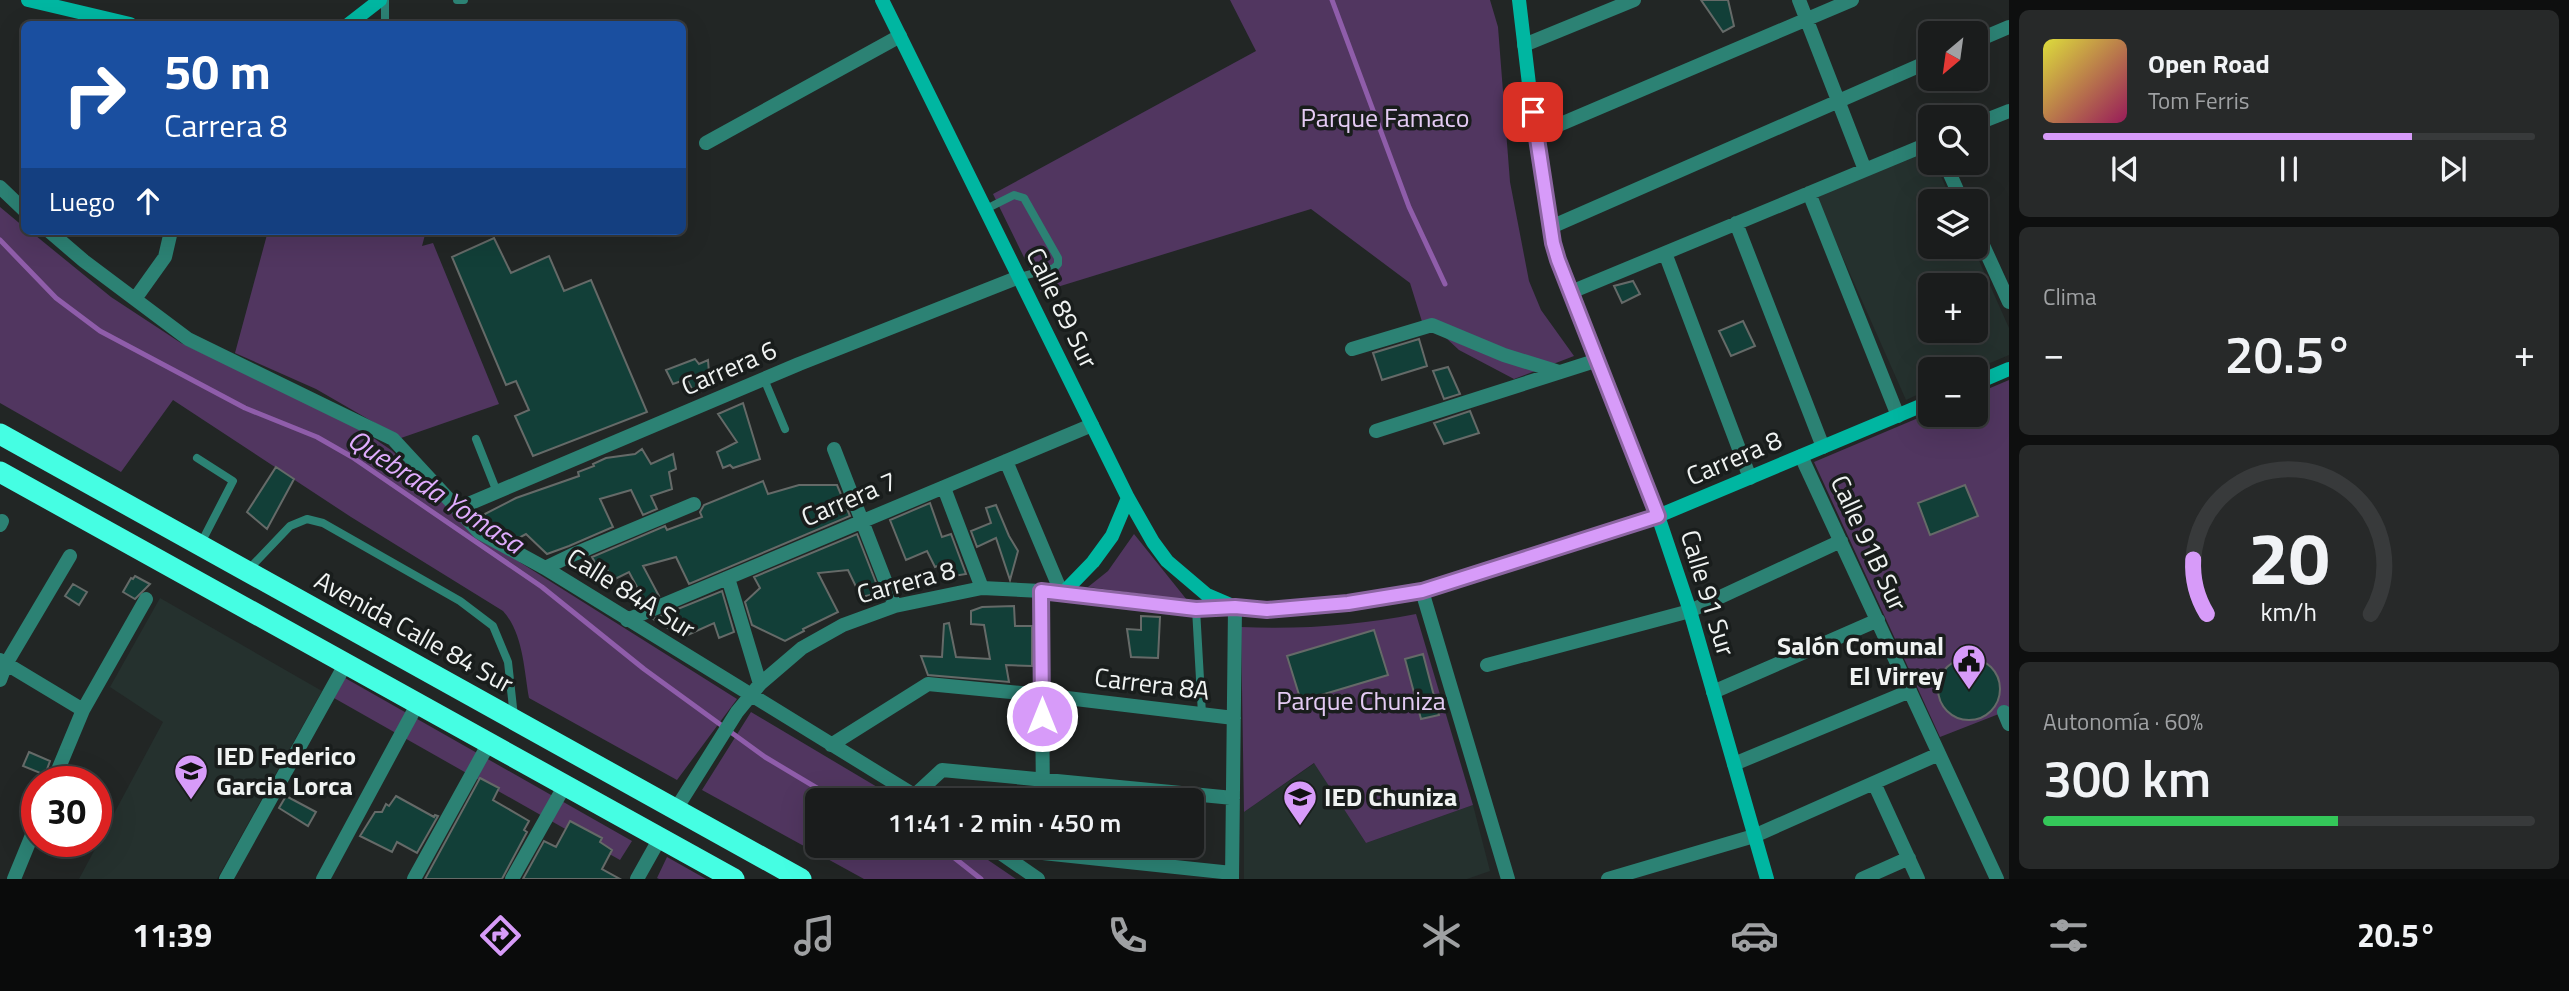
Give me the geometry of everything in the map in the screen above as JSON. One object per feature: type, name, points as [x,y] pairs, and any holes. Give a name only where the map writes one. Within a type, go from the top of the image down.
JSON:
[{"type":"highway","name":"Avenida Calle 84 Sur","points":[[0,434],[801,879]]},
{"type":"highway","points":[[0,472],[734,879]]},
{"type":"street","points":[[28,0],[117,21]]},
{"type":"street","points":[[353,21],[383,0]]},
{"type":"street","name":"Calle 89 Sur","points":[[882,0],[1128,498],[1153,542],[1167,561],[1207,595],[1235,607],[1267,610]]},
{"type":"street","name":"Calle 91 Sur","points":[[1520,0],[1535,135],[1558,260],[1658,516],[1690,611],[1766,879]]},
{"type":"street","points":[[1524,45],[1634,0]]},
{"type":"street","points":[[1799,0],[1865,170]]},
{"type":"street","points":[[1535,135],[1852,0]]},
{"type":"street","points":[[1988,36],[2009,27]]},
{"type":"street","points":[[706,143],[900,36]]},
{"type":"street","points":[[1551,227],[1918,66]]},
{"type":"street","points":[[1988,119],[2009,111]]},
{"type":"street","points":[[1571,292],[1918,148]]},
{"type":"street","points":[[0,187],[21,207]]},
{"type":"street","points":[[1809,193],[1898,416]]},
{"type":"street","name":"Calle 91B Sur","points":[[1736,223],[1823,447]]},
{"type":"street","name":"Calle 84A Sur","points":[[55,235],[84,261],[188,339],[393,439],[479,532],[545,569],[903,788]]},
{"type":"street","points":[[135,299],[165,257],[170,235]]},
{"type":"street","points":[[1665,253],[1750,478]]},
{"type":"street","points":[[1988,256],[2009,302]]},
{"type":"street","name":"Carrera 6","points":[[459,508],[764,379],[1019,277]]},
{"type":"street","points":[[1352,349],[1432,325],[1504,355],[1560,372]]},
{"type":"street","points":[[1376,431],[1598,360]]},
{"type":"street","points":[[1988,378],[2009,369]]},
{"type":"street","name":"Carrera 8","points":[[1267,610],[1348,603],[1422,591],[1658,516],[1918,407]]},
{"type":"street","name":"Carrera 7","points":[[627,620],[1092,425]]},
{"type":"street","points":[[834,449],[895,606]]},
{"type":"street","name":"Calle 91B Sur","points":[[1801,456],[1997,879]]},
{"type":"street","points":[[1006,461],[1062,594],[1093,562],[1112,536],[1128,498]]},
{"type":"street","points":[[944,488],[982,588]]},
{"type":"street","points":[[545,569],[694,504]]},
{"type":"street","points":[[1487,665],[1690,611],[1840,541]]},
{"type":"street","points":[[0,680],[3,662],[70,555]]},
{"type":"street","points":[[729,579],[760,684]]},
{"type":"street","name":"Carrera 8","points":[[676,809],[737,712],[760,684],[812,642],[843,625],[895,606],[982,588],[1041,591],[1196,609],[1235,607]]},
{"type":"street","points":[[1041,591],[1042,788]]},
{"type":"street","points":[[1422,591],[1508,879]]},
{"type":"street","points":[[60,766],[83,710],[146,599]]},
{"type":"street","points":[[1106,858],[1232,876],[1235,607]]},
{"type":"street","points":[[1713,692],[1878,620]]},
{"type":"street","points":[[3,662],[83,710]]},
{"type":"street","points":[[226,879],[346,663]]},
{"type":"street","name":"Carrera 8A","points":[[831,745],[928,684],[1234,718]]},
{"type":"street","points":[[1734,764],[1910,691]]},
{"type":"street","points":[[323,879],[418,704]]},
{"type":"street","points":[[414,879],[489,743]]},
{"type":"street","points":[[1608,879],[1754,836],[1939,754]]},
{"type":"street","points":[[926,788],[942,770],[1233,798]]},
{"type":"street","points":[[1874,783],[1918,879]]},
{"type":"street","points":[[512,879],[565,785]]},
{"type":"street","points":[[637,879],[660,838]]},
{"type":"street","points":[[14,879],[23,857]]},
{"type":"street","points":[[1008,858],[1038,879]]},
{"type":"street","points":[[1043,858],[1043,879]]},
{"type":"street","points":[[1862,879],[1909,859]]},
{"type":"lane","points":[[383,0],[385,21]]},
{"type":"lane","points":[[457,0],[464,0]]},
{"type":"lane","points":[[986,209],[1014,195],[1024,198],[1058,258],[1058,264],[1054,268],[1019,277]]},
{"type":"lane","points":[[764,379],[785,429]]},
{"type":"lane","points":[[476,439],[498,492]]},
{"type":"lane","points":[[197,458],[233,481],[200,545]]},
{"type":"lane","points":[[247,571],[290,526],[307,519],[323,523],[460,601],[494,626],[508,662],[514,720]]},
{"type":"lane","points":[[1196,609],[1202,715]]},
{"type":"shaded area","points":[[1918,153],[1918,175],[1940,175],[1947,189],[1918,189],[1918,259],[1978,259],[1985,273],[1918,273],[1918,343],[1988,343],[1988,281],[2009,328],[2009,355],[1988,364],[1988,357],[1918,357],[1918,394],[1906,400],[1816,197]]},
{"type":"shaded area","name":"IED Federico Garcia Lorca","points":[[160,598],[322,691],[217,879],[79,879],[91,857],[112,857],[112,817],[163,722],[110,687]]},
{"type":"shaded area","name":"IED Chuniza","points":[[1315,763],[1366,843],[1473,805],[1490,871],[1467,879],[1244,879],[1244,812]]},
{"type":"green space","name":"Parque Famaco","points":[[1230,0],[1490,0],[1498,27],[1510,182],[1529,281],[1541,310],[1574,356],[1514,379],[1459,350],[1432,325],[1424,328],[1410,283],[1311,209],[1041,292],[993,194],[1256,51]]},
{"type":"green space","points":[[0,207],[21,224],[21,235],[35,235],[111,297],[181,343],[350,422],[391,450],[421,477],[457,516],[521,563],[737,699],[677,780],[529,698],[519,641],[503,611],[351,517],[173,400],[121,472],[0,403]]},
{"type":"green space","points":[[267,235],[425,235],[422,246],[433,243],[499,404],[401,438],[316,389],[235,353]]},
{"type":"green space","points":[[2009,380],[2009,710],[1940,737],[1814,462],[1918,418],[1918,427],[1988,427],[1988,389]]},
{"type":"green space","points":[[1134,534],[1187,600],[1088,587],[1108,571]]},
{"type":"green space","name":"Parque Chuniza","points":[[1416,614],[1473,805],[1366,843],[1314,763],[1244,812],[1241,627],[1329,626]]},
{"type":"green space","points":[[345,678],[632,841],[620,860],[334,698]]},
{"type":"green space","points":[[751,712],[879,788],[805,788],[805,847],[702,790]]},
{"type":"green space","points":[[667,857],[706,879],[657,878]]},
{"type":"green space","points":[[826,858],[985,858],[1016,879],[864,879]]},
{"type":"building","points":[[1701,0],[1728,0],[1734,26],[1723,32]]},
{"type":"building","points":[[494,238],[511,273],[549,256],[564,291],[591,280],[647,412],[533,456],[515,416],[529,410],[516,381],[506,385],[452,257]]},
{"type":"building","points":[[1633,281],[1640,294],[1622,303],[1614,286]]},
{"type":"building","points":[[1743,321],[1755,346],[1731,356],[1719,331]]},
{"type":"building","points":[[1419,339],[1427,366],[1382,380],[1373,353]]},
{"type":"building","points":[[695,359],[699,364],[708,360],[710,386],[695,395],[687,379],[673,384],[666,370]]},
{"type":"building","points":[[1448,367],[1460,394],[1444,399],[1433,371]]},
{"type":"building","points":[[743,403],[760,459],[733,468],[730,465],[723,468],[717,452],[737,442],[718,414]]},
{"type":"building","points":[[1470,411],[1479,433],[1444,444],[1434,423]]},
{"type":"building","points":[[642,449],[651,464],[673,454],[676,469],[669,472],[672,489],[651,496],[657,509],[643,515],[631,490],[600,499],[613,527],[569,546],[547,554],[526,534],[515,540],[481,516],[516,498],[579,476],[578,472],[606,458],[635,454]]},
{"type":"building","points":[[276,467],[294,479],[267,529],[247,512]]},
{"type":"building","points":[[763,481],[768,494],[799,485],[837,485],[850,516],[689,584],[676,557],[643,566],[659,596],[645,602],[629,572],[615,579],[607,570],[597,566],[592,557],[665,526],[667,530],[702,517],[700,512],[704,505]]},
{"type":"building","points":[[1965,485],[1978,516],[1930,535],[1918,503]]},
{"type":"building","points":[[930,503],[942,537],[951,534],[966,574],[954,576],[949,562],[935,567],[927,551],[906,560],[890,520]]},
{"type":"building","points":[[996,505],[1018,551],[1010,580],[996,538],[977,547],[971,531],[991,523],[986,508]]},
{"type":"building","points":[[857,534],[880,593],[861,597],[848,570],[818,573],[838,612],[785,641],[752,625],[745,602],[760,588],[754,577]]},
{"type":"building","points":[[135,576],[150,584],[135,599],[123,592]]},
{"type":"building","points":[[73,584],[87,592],[79,605],[65,596]]},
{"type":"building","points":[[722,591],[734,632],[719,638],[714,623],[683,637],[653,619]]},
{"type":"building","points":[[1014,606],[1015,626],[1032,626],[1032,666],[1006,665],[1009,682],[928,675],[921,656],[942,657],[944,624],[949,623],[956,657],[990,659],[984,625],[971,624],[971,611],[982,607]]},
{"type":"building","points":[[1141,616],[1160,617],[1158,658],[1131,657],[1127,629],[1141,630]]},
{"type":"building","points":[[1374,630],[1388,675],[1301,701],[1287,656]]},
{"type":"building","points":[[1423,654],[1439,715],[1421,719],[1405,659]]},
{"type":"building","name":"Salón Comunal El Virrey","points":[[1963,658],[1975,658],[1991,667],[1998,677],[1998,701],[1991,711],[1975,720],[1963,720],[1952,715],[1943,706],[1938,695],[1938,683],[1943,672],[1952,663]]},
{"type":"building","points":[[29,752],[50,761],[48,766],[23,766]]},
{"type":"building","points":[[480,778],[499,788],[493,800],[529,821],[524,830],[527,832],[502,879],[425,879]]},
{"type":"building","points":[[286,796],[316,812],[308,826],[279,808]]},
{"type":"building","points":[[396,796],[434,817],[438,816],[417,853],[397,842],[392,852],[360,836],[375,812],[382,812],[386,804],[389,806]]},
{"type":"building","points":[[570,821],[602,838],[600,842],[612,850],[602,869],[620,879],[523,879],[544,841],[556,847]]},
{"type":"waterway","points":[[1332,0],[1409,207],[1445,284]]},
{"type":"waterway","name":"Quebrada Yomasa","points":[[0,240],[56,298],[100,331],[245,408],[317,437],[352,457],[542,587],[644,669],[765,757],[817,788]]},
{"type":"waterway","name":"Quebrada Yomasa","points":[[955,858],[981,879]]},
{"type":"place","name":"Salón Comunal El Virrey","points":[[1969,691]]},
{"type":"place","name":"IED Federico Garcia Lorca","points":[[191,801]]},
{"type":"place","name":"IED Chuniza","points":[[1300,827]]},
{"type":"route","points":[[1042,716],[1041,591],[1196,609],[1235,607],[1267,610],[1348,603],[1422,591],[1658,516],[1558,260],[1533,112]]}]
